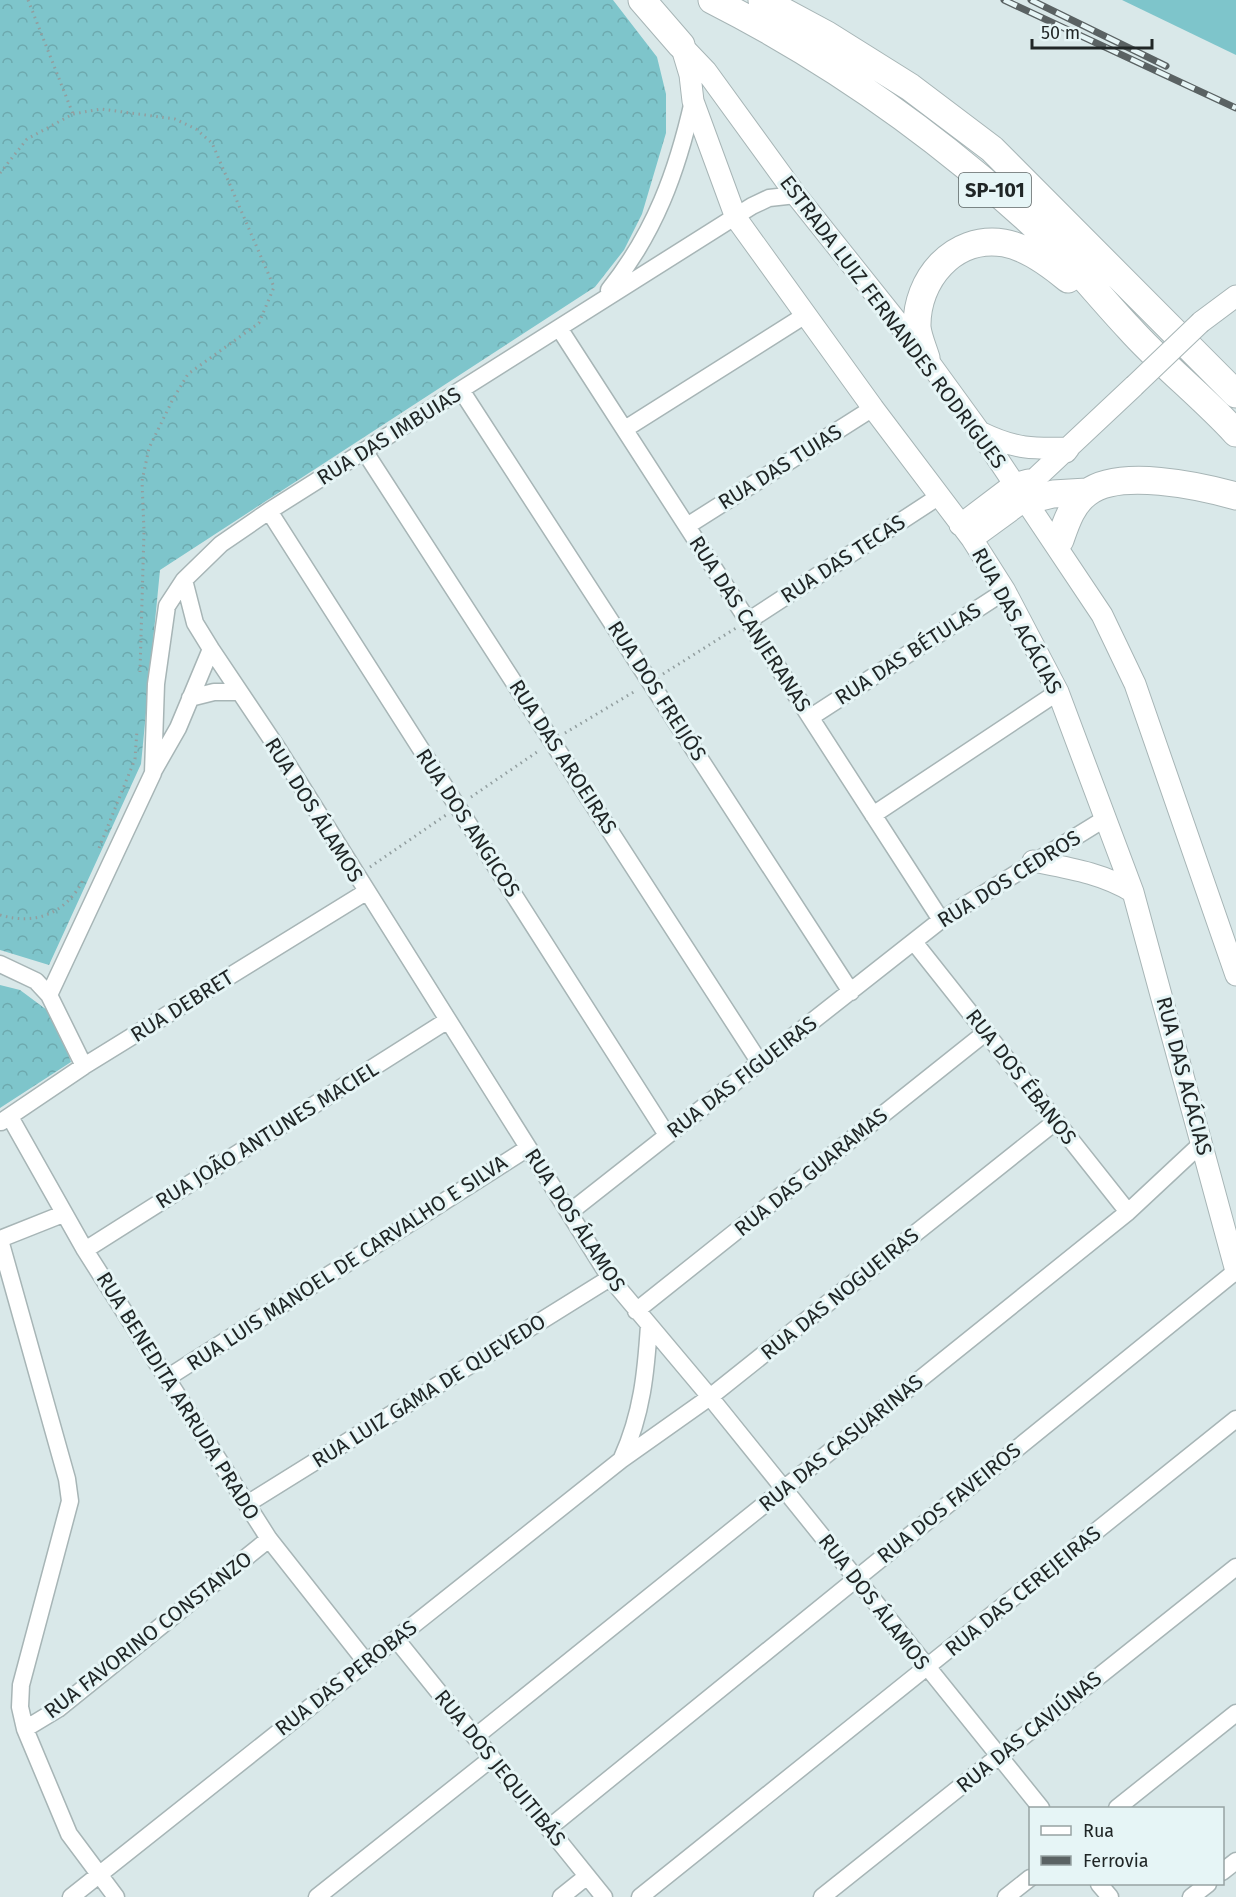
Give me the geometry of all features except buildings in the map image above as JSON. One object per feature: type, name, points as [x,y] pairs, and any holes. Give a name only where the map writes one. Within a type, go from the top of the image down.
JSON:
[{"type":"highway","points":[[642,0],[681,45]]},
{"type":"highway","name":"SP-101","points":[[712,0],[796,46],[867,92],[973,171],[1039,230],[1129,329],[1236,433]]},
{"type":"highway","name":"SP-101","points":[[762,0],[827,35],[910,87],[992,149],[1236,394]]},
{"type":"highway","points":[[926,358],[917,330],[923,289],[934,270],[949,256],[983,243],[1004,243],[1040,259],[1129,329]]},
{"type":"highway","points":[[1019,493],[1045,485],[1088,492],[1119,482],[1156,482],[1191,485],[1236,496]]},
{"type":"highway","points":[[1065,552],[1069,517],[1088,492]]},
{"type":"street","name":"RUA DAS IMBUIAS","points":[[602,300],[628,267],[649,233],[681,156],[693,101],[690,75],[681,45]]},
{"type":"street","name":"ESTRADA LUIZ FERNANDES RODRIGUES","points":[[681,45],[706,71],[796,195],[926,358],[979,431],[1019,493],[1065,552],[1102,615],[1136,684],[1236,975]]},
{"type":"street","name":"RUA DAS ACÁCIAS","points":[[693,101],[736,218],[938,497],[966,532],[1005,591],[1058,692],[1133,892],[1236,1271]]},
{"type":"street","name":"RUA DAS IMBUIAS","points":[[153,773],[160,641],[167,606],[184,580],[221,544],[269,511],[602,300],[736,218],[769,198],[796,195]]},
{"type":"street","points":[[1065,552],[1045,485],[1058,470],[1069,448],[1201,322],[1236,296]]},
{"type":"street","points":[[625,429],[807,314]]},
{"type":"street","name":"RUA DAS CANJERANAS","points":[[559,328],[941,920]]},
{"type":"street","name":"RUA DOS FREIJÓS","points":[[461,390],[851,992]]},
{"type":"street","name":"RUA DAS TUIAS","points":[[687,526],[873,408]]},
{"type":"street","points":[[979,431],[1007,445],[1023,448],[1069,448]]},
{"type":"street","name":"RUA DAS AROEIRAS","points":[[365,452],[760,1063]]},
{"type":"street","points":[[966,532],[1019,493]]},
{"type":"street","name":"RUA DAS TECAS","points":[[748,621],[938,497]]},
{"type":"street","name":"RUA DOS ANGICOS","points":[[269,511],[667,1135]]},
{"type":"street","name":"RUA DOS ÁLAMOS","points":[[184,580],[195,623],[237,692],[278,749],[610,1278],[710,1397],[1039,1807]]},
{"type":"street","name":"RUA DAS BÉTULAS","points":[[811,717],[1005,591]]},
{"type":"street","points":[[48,994],[153,773],[178,728],[211,649]]},
{"type":"street","points":[[190,698],[214,692],[237,692]]},
{"type":"street","points":[[873,815],[1058,692]]},
{"type":"street","name":"RUA DOS CEDROS","points":[[914,942],[941,920],[1033,861],[1106,818]]},
{"type":"street","points":[[1033,861],[1088,872],[1115,881],[1133,892]]},
{"type":"street","name":"RUA DEBRET","points":[[5,1120],[84,1066],[366,892]]},
{"type":"street","name":"RUA DAS FIGUEIRAS","points":[[570,1212],[914,942]]},
{"type":"street","name":"RUA DOS ÉBANOS","points":[[914,942],[1128,1212]]},
{"type":"street","points":[[0,964],[36,981],[48,994],[84,1066]]},
{"type":"street","name":"RUA JOÃO ANTUNES MACIEL","points":[[85,1250],[448,1020]]},
{"type":"street","name":"RUA DAS GUARAMAS","points":[[636,1311],[985,1033]]},
{"type":"street","name":"RUA BENEDITA ARRUDA PRADO","points":[[5,1120],[269,1539],[366,1662]]},
{"type":"street","name":"RUA DAS NOGUEIRAS","points":[[621,1460],[710,1397],[1055,1122]]},
{"type":"street","name":"RUA DAS CASUARINAS","points":[[475,1737],[1128,1212],[1202,1143]]},
{"type":"street","name":"RUA LUIS MANOEL DE CARVALHO E SILVA","points":[[167,1378],[528,1148]]},
{"type":"street","points":[[63,1214],[0,1239],[67,1479],[70,1501],[21,1685],[20,1707],[25,1729],[69,1834],[96,1874],[116,1897]]},
{"type":"street","name":"RUA DOS FAVEIROS","points":[[550,1827],[1236,1271]]},
{"type":"street","name":"RUA LUIZ GAMA DE QUEVEDO","points":[[247,1504],[610,1278]]},
{"type":"street","points":[[621,1460],[635,1429],[641,1407],[649,1325]]},
{"type":"street","name":"RUA DAS CEREJEIRAS","points":[[640,1897],[1236,1419]]},
{"type":"street","name":"RUA DAS PEROBAS","points":[[71,1897],[96,1874],[621,1460]]},
{"type":"street","name":"RUA FAVORINO CONSTANZO","points":[[25,1729],[58,1709],[269,1539]]},
{"type":"street","name":"RUA DAS CAVIÚNAS","points":[[822,1897],[1236,1567]]},
{"type":"street","name":"RUA DOS JEQUITIBÁS","points":[[396,1639],[550,1827],[586,1877],[604,1897]]},
{"type":"street","points":[[1119,1807],[1236,1713]]},
{"type":"street","points":[[316,1897],[492,1758]]},
{"type":"street","points":[[1224,1870],[1236,1861]]},
{"type":"street","points":[[561,1897],[586,1877]]},
{"type":"street","points":[[1006,1897],[1029,1879]]},
{"type":"street","points":[[1100,1885],[1110,1897]]},
{"type":"street","points":[[1191,1897],[1207,1885]]},
{"type":"path","points":[[28,0],[73,114]]},
{"type":"path","points":[[0,173],[27,139],[73,114],[101,109],[175,119],[196,129],[212,143],[274,287],[259,323],[188,374],[172,399],[148,448],[142,482],[144,550],[140,675]]},
{"type":"path","points":[[97,852],[135,759],[137,723]]},
{"type":"path","points":[[0,915],[13,919],[33,919],[56,911],[75,898],[88,870]]},
{"type":"green space","points":[[0,0],[613,0],[657,57],[666,94],[666,133],[642,214],[624,250],[595,287],[160,570],[141,764],[49,965],[0,950]]},
{"type":"green space","points":[[1122,0],[1236,0],[1236,55]]},
{"type":"green space","points":[[0,985],[20,990],[55,1016],[71,1062],[0,1108]]},
{"type":"railway","points":[[1004,0],[1236,108]]},
{"type":"railway","points":[[1031,0],[1166,66]]}]
